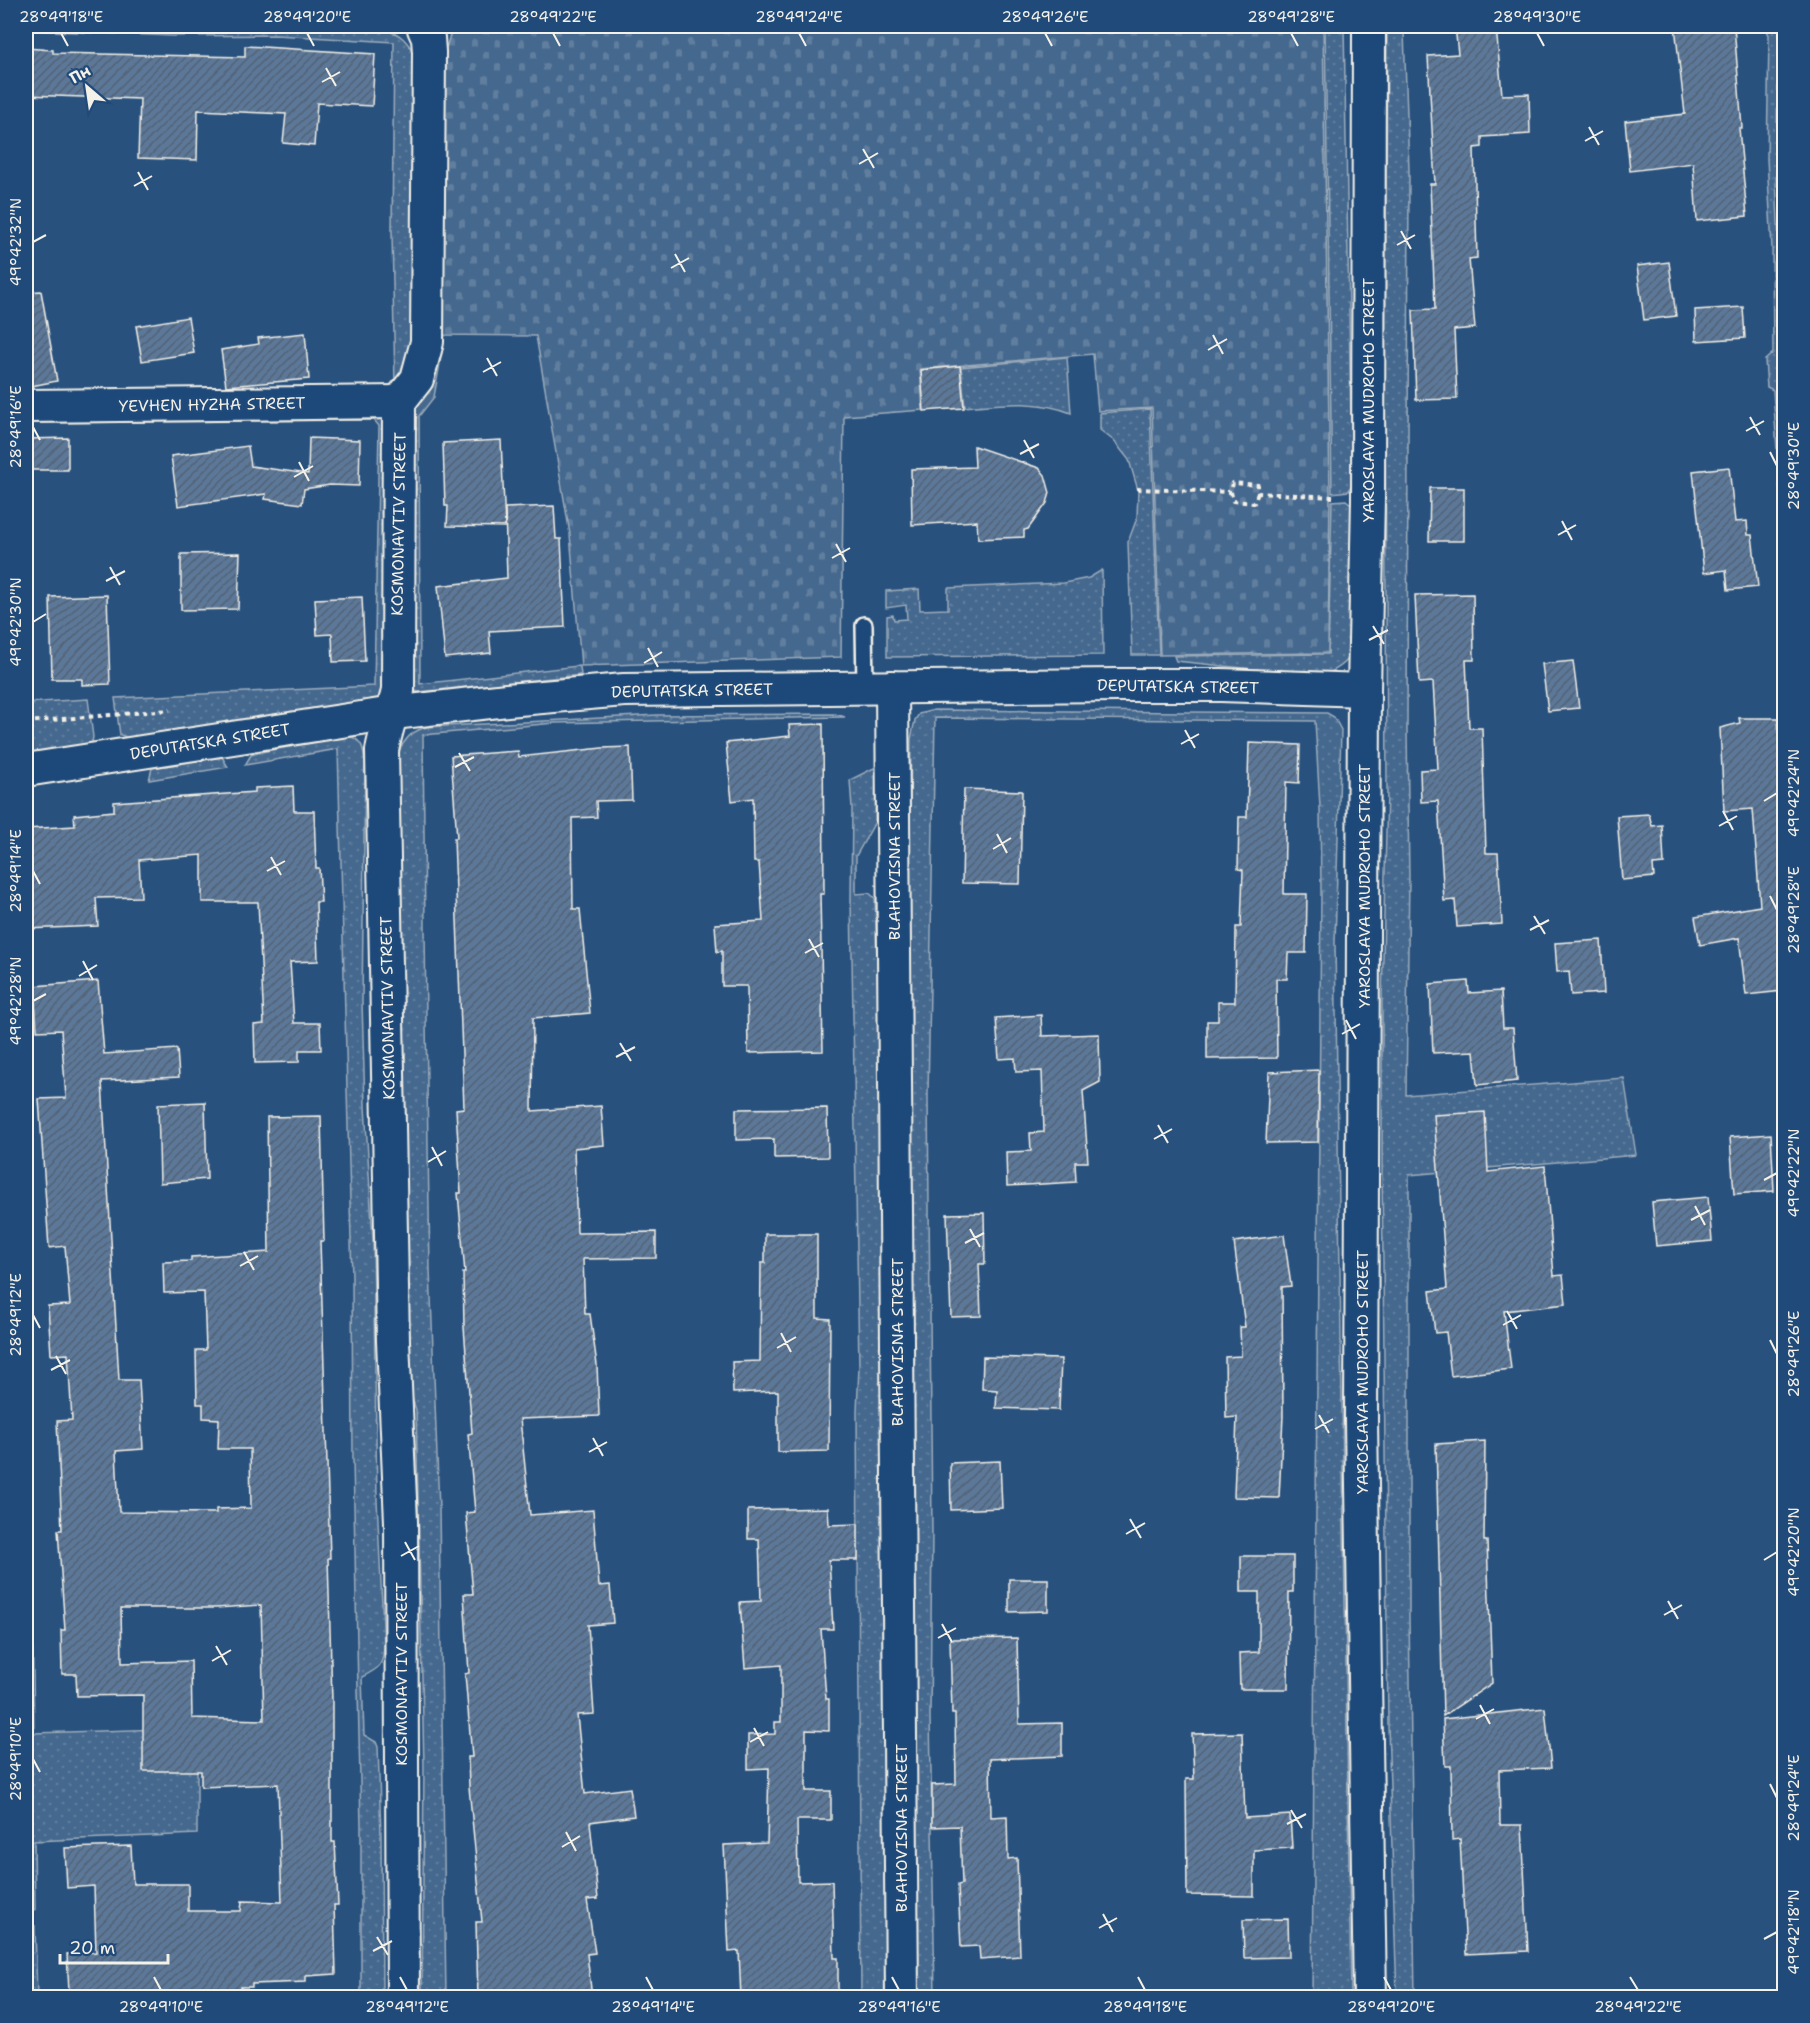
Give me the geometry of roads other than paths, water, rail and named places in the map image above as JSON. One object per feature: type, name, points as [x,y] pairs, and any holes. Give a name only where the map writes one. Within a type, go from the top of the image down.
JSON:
[{"type":"street","name":"YAROSLAVA MUDROHO STREET","points":[[1369,26],[1361,1421],[1370,1998]]},
{"type":"street","points":[[399,402],[417,379],[427,342],[429,52],[424,27]]},
{"type":"street","name":"YEVHEN HYZHA STREET","points":[[26,406],[399,402]]},
{"type":"street","name":"KOSMONAVTIV STREET","points":[[399,402],[398,692],[382,751],[393,1341],[401,1522],[403,1998]]},
{"type":"street","name":"DEPUTATSKA STREET","points":[[26,770],[393,713],[624,690],[1209,685],[1364,690]]},
{"type":"street","name":"BLAHOVISNA STREET","points":[[879,687],[902,1998]]},
{"type":"lane","points":[[864,625],[879,687]]}]
